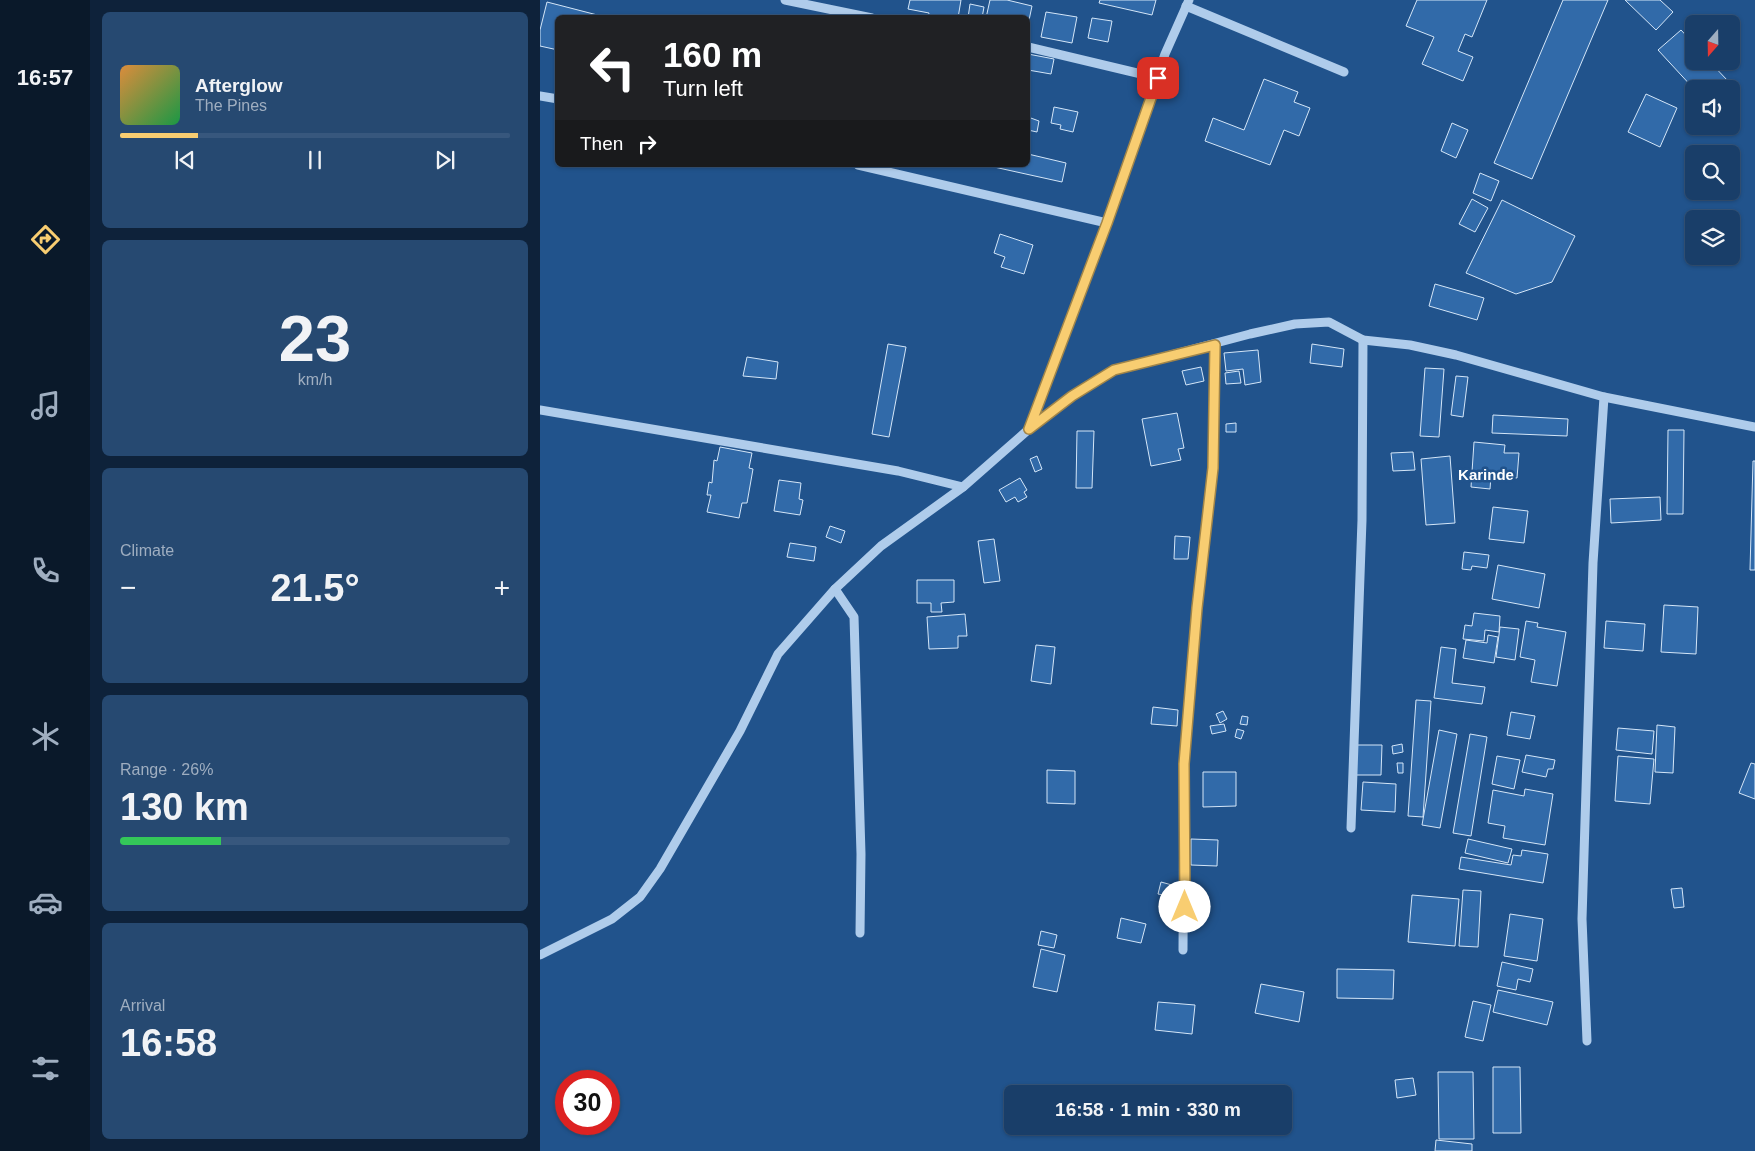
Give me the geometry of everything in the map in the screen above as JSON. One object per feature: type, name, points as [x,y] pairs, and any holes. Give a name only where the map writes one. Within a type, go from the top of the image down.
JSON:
[{"type":"street","points":[[784,0],[857,15]]},
{"type":"street","points":[[1029,429],[1107,223],[1165,54],[1188,3],[1344,72]]},
{"type":"street","points":[[1030,47],[1158,78]]},
{"type":"street","points":[[540,96],[555,98]]},
{"type":"street","points":[[867,167],[1107,223]]},
{"type":"street","points":[[540,955],[612,919],[640,897],[660,869],[740,731],[778,654],[835,589],[881,546],[963,487],[1029,429],[1072,396],[1114,370],[1215,345],[1250,334],[1295,324],[1329,322],[1363,340],[1410,345],[1604,397],[1755,427]]},
{"type":"street","points":[[1351,828],[1362,520],[1363,340]]},
{"type":"street","points":[[1183,950],[1184,764],[1197,608],[1213,468],[1215,345]]},
{"type":"street","points":[[1587,1041],[1582,919],[1593,563],[1604,397]]},
{"type":"street","points":[[540,410],[898,471],[963,487]]},
{"type":"street","points":[[835,589],[854,617],[861,854],[860,933]]},
{"type":"building","points":[[910,0],[961,0],[958,15],[929,15],[929,13],[908,9]]},
{"type":"building","points":[[990,0],[1007,0],[1032,6],[1030,16],[987,15]]},
{"type":"building","points":[[1100,0],[1156,0],[1152,15],[1099,3]]},
{"type":"building","points":[[1417,0],[1487,0],[1472,37],[1465,34],[1458,51],[1473,57],[1463,81],[1422,64],[1434,37],[1406,26]]},
{"type":"building","points":[[1563,0],[1608,0],[1532,179],[1494,163]]},
{"type":"building","points":[[1625,0],[1660,0],[1673,12],[1656,30]]},
{"type":"building","points":[[547,2],[597,15],[555,15],[555,49],[540,46],[540,30]]},
{"type":"building","points":[[970,4],[984,7],[983,15],[968,15]]},
{"type":"building","points":[[1046,12],[1077,17],[1072,43],[1041,37]]},
{"type":"building","points":[[1092,18],[1112,21],[1108,42],[1088,38]]},
{"type":"building","points":[[1681,30],[1685,34],[1685,70],[1718,70],[1727,80],[1686,80],[1658,50]]},
{"type":"building","points":[[1030,54],[1054,59],[1051,74],[1030,70]]},
{"type":"building","points":[[1264,79],[1298,92],[1294,102],[1310,108],[1299,136],[1284,130],[1270,165],[1205,141],[1213,118],[1244,130]]},
{"type":"building","points":[[1646,94],[1677,108],[1660,147],[1628,132]]},
{"type":"building","points":[[1054,107],[1078,112],[1073,132],[1060,129],[1061,125],[1051,123]]},
{"type":"building","points":[[1030,118],[1039,121],[1037,132],[1030,130]]},
{"type":"building","points":[[1452,123],[1468,130],[1456,158],[1441,151]]},
{"type":"building","points":[[1030,154],[1066,163],[1062,182],[994,167],[1030,167]]},
{"type":"building","points":[[1480,173],[1499,181],[1491,201],[1473,193]]},
{"type":"building","points":[[1472,199],[1488,208],[1475,232],[1459,224]]},
{"type":"building","points":[[1502,200],[1575,236],[1552,282],[1516,294],[1466,273]]},
{"type":"building","points":[[1000,234],[1033,245],[1024,274],[1001,267],[1005,257],[994,253]]},
{"type":"building","points":[[1435,284],[1484,298],[1477,320],[1429,306]]},
{"type":"building","points":[[888,344],[906,347],[889,437],[872,434]]},
{"type":"building","points":[[1312,344],[1344,349],[1342,367],[1310,363]]},
{"type":"building","points":[[1258,350],[1261,382],[1245,385],[1243,369],[1226,371],[1224,353]]},
{"type":"building","points":[[747,357],[778,362],[776,379],[743,376]]},
{"type":"building","points":[[1201,367],[1204,381],[1186,385],[1182,371]]},
{"type":"building","points":[[1425,368],[1444,369],[1439,437],[1420,436]]},
{"type":"building","points":[[1239,371],[1241,383],[1226,384],[1225,373]]},
{"type":"building","points":[[1456,376],[1468,377],[1463,417],[1451,415]]},
{"type":"building","points":[[1177,413],[1184,448],[1178,449],[1181,460],[1151,466],[1142,419]]},
{"type":"building","points":[[1493,415],[1568,419],[1567,436],[1492,433]]},
{"type":"building","points":[[1236,423],[1236,432],[1226,432],[1226,424]]},
{"type":"building","points":[[1668,430],[1684,430],[1683,514],[1667,514]]},
{"type":"building","points":[[1077,431],[1094,431],[1092,488],[1076,488]]},
{"type":"building","points":[[1474,442],[1505,445],[1504,453],[1519,453],[1517,478],[1491,476],[1490,489],[1471,487]]},
{"type":"building","points":[[720,447],[752,453],[749,468],[753,469],[747,503],[742,503],[739,518],[707,512],[711,495],[707,495],[709,482],[712,483],[714,460],[717,461]]},
{"type":"building","points":[[1413,452],[1415,470],[1393,471],[1391,453]]},
{"type":"building","points":[[1037,456],[1042,469],[1035,472],[1030,459]]},
{"type":"building","points":[[1450,456],[1455,523],[1426,525],[1421,459]]},
{"type":"building","points":[[1753,461],[1755,461],[1755,570],[1750,570]]},
{"type":"building","points":[[1020,478],[1027,490],[1024,492],[1027,497],[1018,502],[1015,497],[1006,502],[999,490]]},
{"type":"building","points":[[779,480],[801,483],[799,499],[803,500],[800,515],[774,511]]},
{"type":"building","points":[[1660,497],[1661,520],[1611,523],[1610,499]]},
{"type":"building","points":[[1493,507],[1528,511],[1524,543],[1489,539]]},
{"type":"building","points":[[830,526],[845,531],[841,543],[826,537]]},
{"type":"building","points":[[1175,536],[1190,537],[1188,559],[1174,559]]},
{"type":"building","points":[[994,539],[1000,581],[984,583],[978,541]]},
{"type":"building","points":[[790,543],[816,547],[814,561],[787,557]]},
{"type":"building","points":[[1464,552],[1489,555],[1487,568],[1472,566],[1471,570],[1462,569]]},
{"type":"building","points":[[1498,565],[1545,574],[1539,608],[1492,599]]},
{"type":"building","points":[[917,580],[954,580],[954,602],[941,603],[942,612],[931,612],[931,603],[917,603]]},
{"type":"building","points":[[1664,605],[1698,607],[1696,654],[1661,652]]},
{"type":"building","points":[[1474,613],[1500,616],[1499,632],[1485,630],[1484,641],[1463,639],[1465,625],[1472,626]]},
{"type":"building","points":[[965,614],[967,636],[958,636],[958,648],[929,649],[927,617]]},
{"type":"building","points":[[1526,621],[1538,623],[1537,627],[1566,632],[1557,686],[1531,682],[1535,660],[1520,657]]},
{"type":"building","points":[[1606,621],[1645,624],[1643,651],[1604,648]]},
{"type":"building","points":[[1500,627],[1519,629],[1515,660],[1496,657]]},
{"type":"building","points":[[1488,635],[1498,637],[1494,663],[1463,658],[1466,640],[1487,643]]},
{"type":"building","points":[[1036,645],[1055,647],[1051,684],[1031,681]]},
{"type":"building","points":[[1441,647],[1456,649],[1452,683],[1485,687],[1482,704],[1434,698]]},
{"type":"building","points":[[1416,700],[1431,701],[1423,817],[1408,816]]},
{"type":"building","points":[[1153,707],[1178,710],[1177,726],[1151,724]]},
{"type":"building","points":[[1223,711],[1227,719],[1220,723],[1216,714]]},
{"type":"building","points":[[1511,712],[1535,716],[1530,739],[1507,735]]},
{"type":"building","points":[[1242,716],[1248,717],[1247,725],[1240,724]]},
{"type":"building","points":[[1224,724],[1226,731],[1212,734],[1210,726]]},
{"type":"building","points":[[1657,725],[1675,727],[1673,773],[1655,772]]},
{"type":"building","points":[[1618,728],[1654,731],[1652,754],[1616,750]]},
{"type":"building","points":[[1237,729],[1244,731],[1241,739],[1235,737]]},
{"type":"building","points":[[1439,730],[1457,734],[1440,828],[1422,825]]},
{"type":"building","points":[[1470,734],[1487,737],[1471,836],[1453,833]]},
{"type":"building","points":[[1402,744],[1403,752],[1393,754],[1392,746]]},
{"type":"building","points":[[1354,745],[1382,745],[1381,775],[1353,775]]},
{"type":"building","points":[[1526,755],[1555,760],[1553,769],[1548,769],[1546,777],[1522,772]]},
{"type":"building","points":[[1497,756],[1520,760],[1514,789],[1492,784]]},
{"type":"building","points":[[1618,756],[1654,759],[1650,804],[1615,801]]},
{"type":"building","points":[[1397,763],[1403,763],[1403,773],[1398,773]]},
{"type":"building","points":[[1751,763],[1755,764],[1755,799],[1739,793]]},
{"type":"building","points":[[1047,770],[1075,771],[1075,804],[1047,803]]},
{"type":"building","points":[[1203,772],[1236,772],[1236,806],[1203,807]]},
{"type":"building","points":[[1363,782],[1396,784],[1395,812],[1361,810]]},
{"type":"building","points":[[1525,789],[1553,794],[1545,845],[1503,838],[1505,826],[1488,823],[1493,790],[1524,796]]},
{"type":"building","points":[[1191,839],[1218,840],[1217,866],[1191,865]]},
{"type":"building","points":[[1468,839],[1512,849],[1508,863],[1465,853]]},
{"type":"building","points":[[1522,850],[1548,854],[1543,883],[1459,869],[1461,857],[1511,865],[1513,855],[1521,856]]},
{"type":"building","points":[[1161,882],[1172,885],[1169,896],[1158,894]]},
{"type":"building","points":[[1682,888],[1684,907],[1674,908],[1671,889]]},
{"type":"building","points":[[1463,890],[1481,891],[1478,947],[1459,946]]},
{"type":"building","points":[[1412,895],[1459,899],[1455,946],[1408,942]]},
{"type":"building","points":[[1510,914],[1543,919],[1537,961],[1504,956]]},
{"type":"building","points":[[1121,918],[1146,924],[1141,943],[1117,938]]},
{"type":"building","points":[[1041,931],[1057,935],[1054,948],[1038,945]]},
{"type":"building","points":[[1041,949],[1065,955],[1057,992],[1033,987]]},
{"type":"building","points":[[1502,962],[1533,969],[1530,982],[1518,979],[1516,990],[1497,986]]},
{"type":"building","points":[[1337,969],[1394,970],[1393,999],[1337,998]]},
{"type":"building","points":[[1261,984],[1304,992],[1299,1022],[1255,1013]]},
{"type":"building","points":[[1498,990],[1553,1002],[1547,1025],[1493,1012]]},
{"type":"building","points":[[1473,1001],[1491,1005],[1483,1041],[1465,1037]]},
{"type":"building","points":[[1158,1002],[1195,1005],[1192,1034],[1155,1030]]},
{"type":"building","points":[[1493,1067],[1520,1067],[1521,1133],[1493,1133]]},
{"type":"building","points":[[1438,1072],[1473,1072],[1474,1139],[1439,1139]]},
{"type":"building","points":[[1413,1078],[1416,1095],[1397,1098],[1395,1080]]},
{"type":"building","points":[[1436,1140],[1472,1144],[1472,1151],[1435,1151]]},
{"type":"district","name":"Karinde","points":[[1486,475]]},
{"type":"route","points":[[1158,78],[1107,223],[1029,429],[1072,396],[1114,370],[1215,345],[1213,468],[1197,608],[1184,764],[1185,907]]}]
